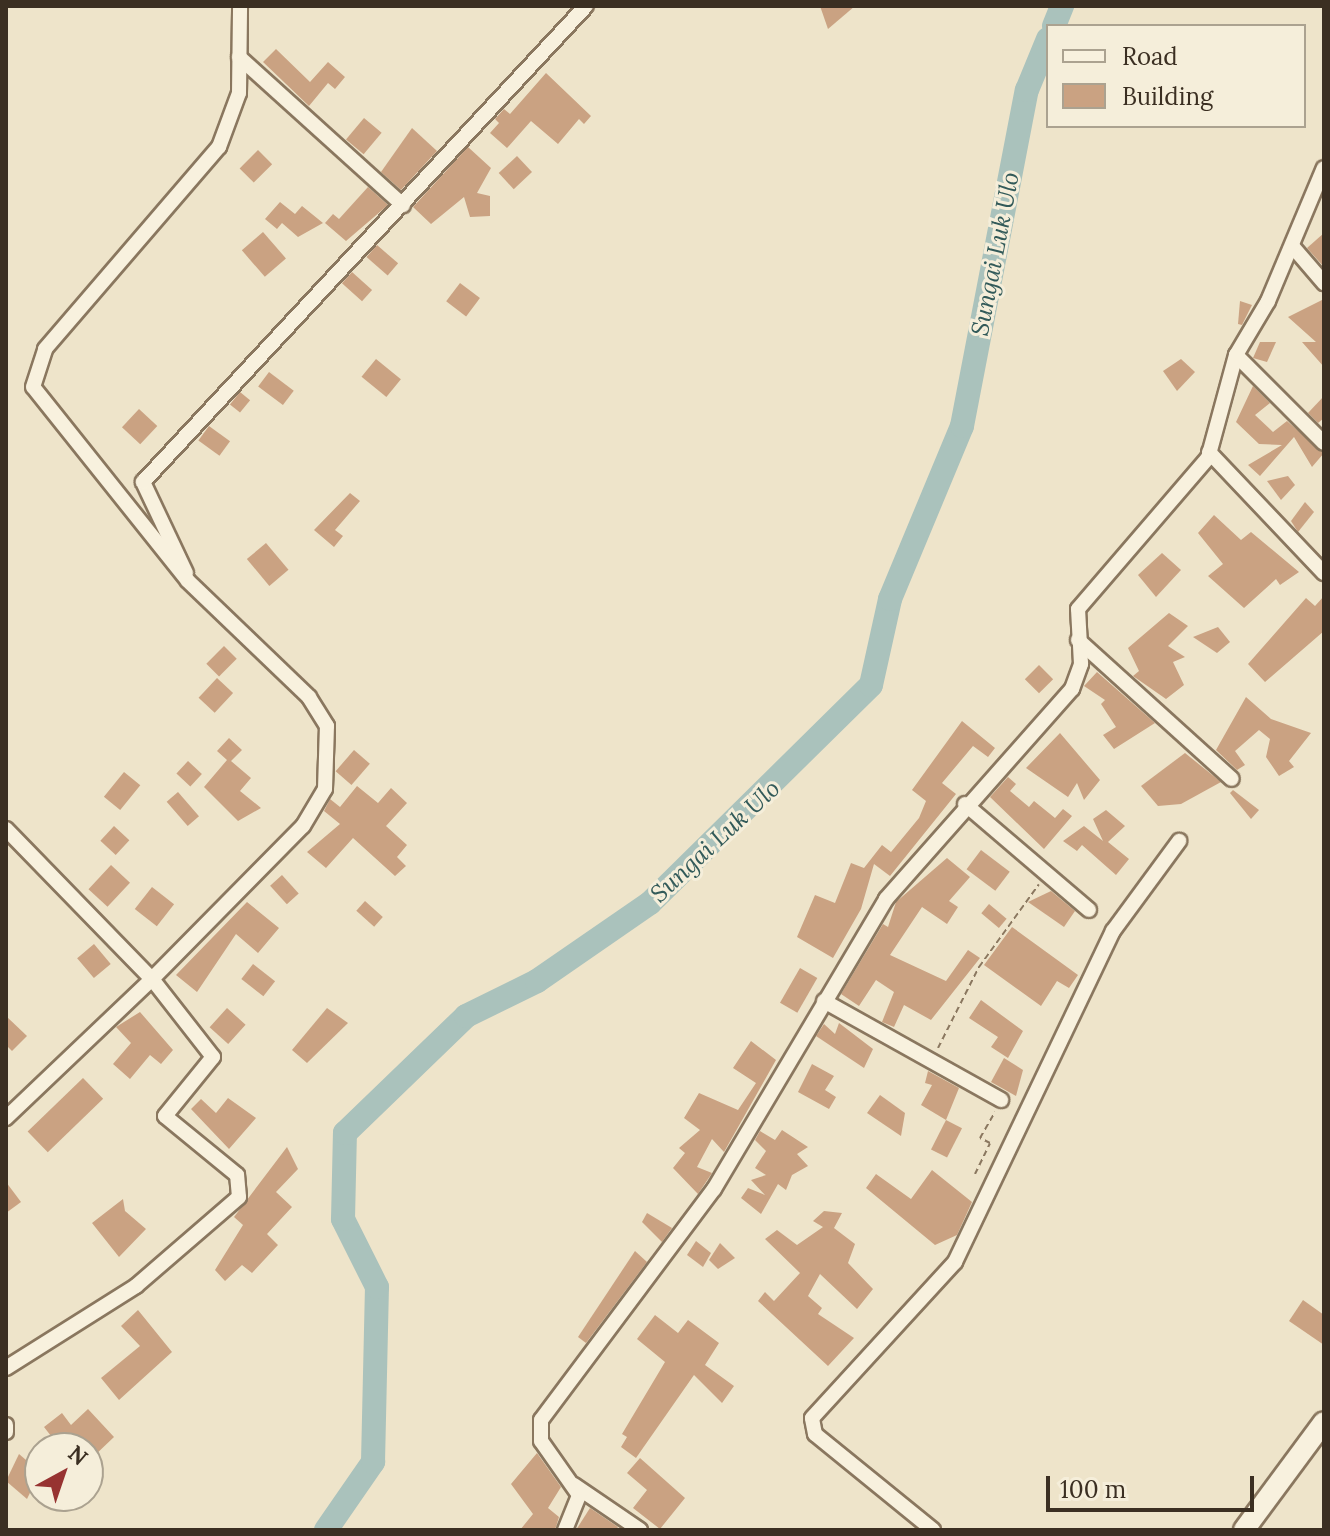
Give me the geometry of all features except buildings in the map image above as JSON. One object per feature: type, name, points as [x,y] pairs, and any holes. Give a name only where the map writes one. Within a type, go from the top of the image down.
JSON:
[{"type":"main road","points":[[1244,1530],[1324,1422]]},
{"type":"street","points":[[6,1118],[152,979],[303,826],[325,789],[327,726],[309,697],[188,581],[33,387],[32,374],[45,349],[219,147],[239,93],[240,6]]},
{"type":"street","points":[[188,581],[143,482],[586,6]]},
{"type":"street","points":[[239,57],[403,205]]},
{"type":"street","points":[[640,1530],[574,1485],[541,1441],[541,1420],[714,1189],[886,899],[965,804],[1080,677],[1078,609],[1209,452],[1236,355],[1293,247],[1324,168]]},
{"type":"street","points":[[1293,247],[1324,283]]},
{"type":"street","points":[[1236,355],[1321,432]]},
{"type":"street","points":[[1209,452],[1320,569]]},
{"type":"street","points":[[1078,640],[1232,779]]},
{"type":"street","points":[[965,804],[1089,910]]},
{"type":"street","points":[[6,829],[152,979],[213,1057],[165,1116],[243,1188],[206,1230],[136,1286],[6,1368]]},
{"type":"street","points":[[933,1530],[815,1434],[812,1418],[955,1262],[1113,931],[1179,841]]},
{"type":"street","points":[[824,1001],[1001,1100]]},
{"type":"street","points":[[6,1425],[6,1432]]},
{"type":"street","points":[[565,1530],[577,1506],[574,1485]]},
{"type":"path","points":[[932,1061],[979,967],[1047,874]]},
{"type":"path","points":[[975,1174],[990,1143],[980,1138],[1001,1100]]},
{"type":"waterway","name":"Sungai Luk Ulo","points":[[1055,24],[1062,6]]},
{"type":"waterway","name":"Sungai Luk Ulo","points":[[326,1530],[373,1462],[377,1287],[343,1219],[345,1133],[466,1016],[537,981],[650,903],[871,685],[890,599],[962,426],[1027,90],[1046,44]]}]
